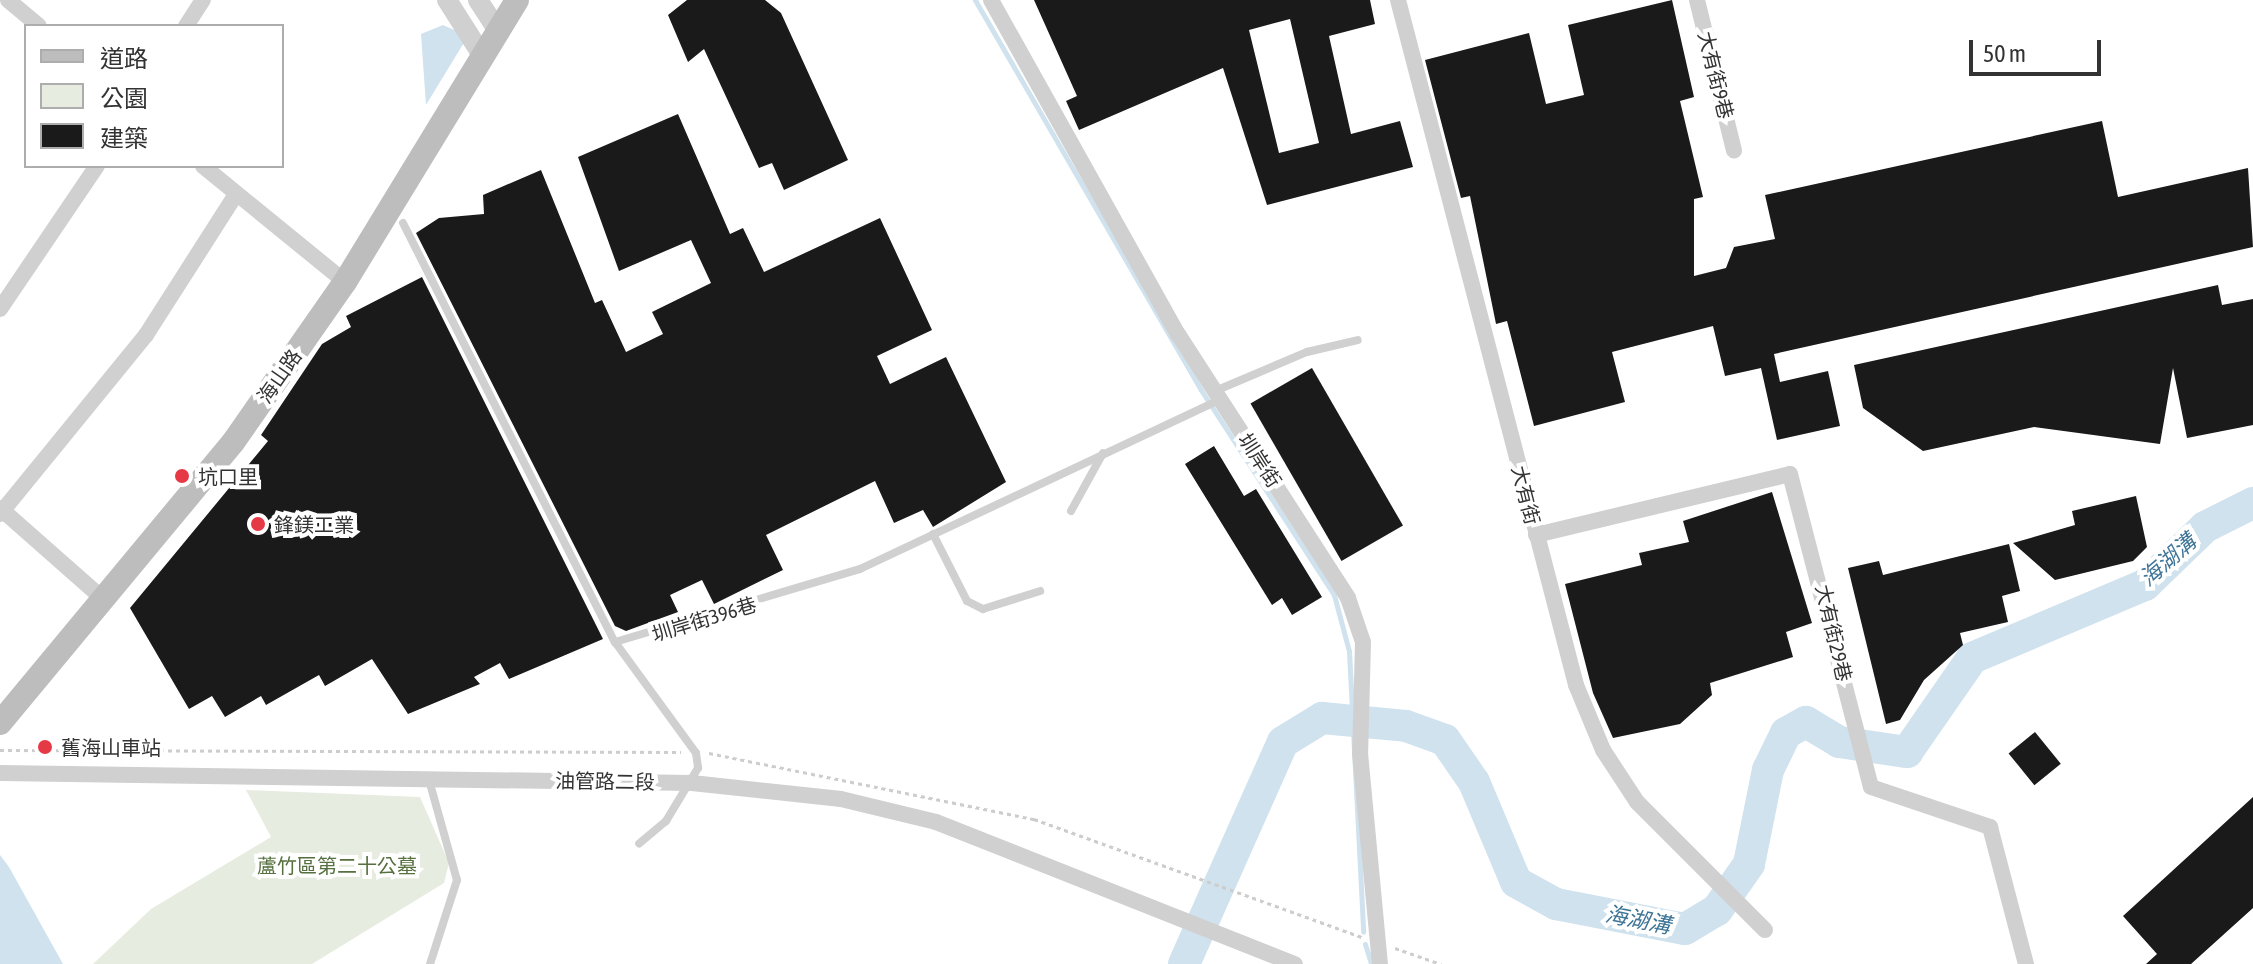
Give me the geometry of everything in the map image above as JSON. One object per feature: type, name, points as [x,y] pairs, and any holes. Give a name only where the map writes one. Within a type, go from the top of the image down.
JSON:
[{"type":"main road","name":"海山路","points":[[0,723],[234,441],[345,282],[517,0]]},
{"type":"street","points":[[8,0],[37,24]]},
{"type":"street","points":[[187,24],[203,0]]},
{"type":"street","points":[[447,0],[482,55]]},
{"type":"street","points":[[478,0],[498,31]]},
{"type":"street","name":"圳岸街","points":[[991,0],[1218,397],[1348,598],[1363,642],[1357,686],[1360,753],[1375,941],[1380,964]]},
{"type":"street","name":"大有街","points":[[1398,0],[1576,685],[1603,750],[1637,802],[1698,871],[1742,901],[1765,930]]},
{"type":"street","name":"大有街9巷","points":[[1697,0],[1734,151]]},
{"type":"street","points":[[0,309],[96,168]]},
{"type":"street","points":[[205,168],[345,282]]},
{"type":"street","points":[[102,598],[1,511],[146,335],[236,194]]},
{"type":"street","name":"大有街29巷","points":[[1536,535],[1790,474],[1871,787],[1990,827],[2026,964]]},
{"type":"street","name":"油管路二段","points":[[0,773],[692,783],[841,799],[924,819],[1295,964]]},
{"type":"lane","points":[[403,223],[615,642],[696,753],[692,783],[639,844]]},
{"type":"lane","name":"圳岸街396巷","points":[[615,642],[860,569],[1199,409],[1307,352],[1358,340]]},
{"type":"lane","points":[[1071,511],[1104,452]]},
{"type":"lane","points":[[933,534],[967,601],[983,609],[1040,591]]},
{"type":"lane","points":[[429,780],[457,880],[430,964]]},
{"type":"path","points":[[1212,883],[1441,964]]},
{"type":"green space","name":"蘆竹區第二十公墓","points":[[246,790],[420,797],[449,863],[444,883],[312,964],[93,964],[151,909],[271,837]]},
{"type":"water","points":[[443,25],[468,36],[426,105],[421,34]]},
{"type":"water","points":[[0,855],[9,867],[63,964],[0,964]]},
{"type":"building","points":[[687,0],[765,0],[781,13],[848,160],[784,190],[772,163],[759,168],[704,49],[688,62],[668,15]]},
{"type":"building","points":[[1034,0],[1370,0],[1375,24],[1329,36],[1351,134],[1400,121],[1413,167],[1267,205],[1223,68],[1079,130],[1066,101],[1077,96]],"holes":[[[1290,19],[1319,143],[1279,153],[1249,30]]]},
{"type":"building","points":[[1672,0],[1694,97],[1680,101],[1703,197],[1694,199],[1694,276],[1726,268],[1734,247],[1775,239],[1765,195],[2102,121],[2118,197],[2248,168],[2253,247],[1774,354],[1780,382],[1828,371],[1840,426],[1777,440],[1761,368],[1725,376],[1713,326],[1612,352],[1625,402],[1534,426],[1507,321],[1496,324],[1470,196],[1461,198],[1425,60],[1529,33],[1546,104],[1584,95],[1568,25]]},
{"type":"building","points":[[678,114],[730,234],[743,228],[764,272],[880,218],[932,330],[877,356],[890,384],[946,357],[1006,482],[933,527],[923,510],[894,523],[875,481],[766,535],[783,570],[714,604],[702,580],[670,595],[678,612],[626,631],[615,626],[416,233],[439,218],[484,214],[483,195],[541,170],[595,303],[602,300],[626,352],[663,334],[652,312],[711,283],[691,240],[619,271],[578,157]]},
{"type":"building","points":[[422,277],[603,639],[509,679],[500,663],[474,677],[480,684],[408,714],[372,659],[325,686],[319,675],[266,705],[261,696],[225,717],[212,696],[189,709],[130,608],[268,441],[261,435],[322,344],[351,327],[346,316]]},
{"type":"building","points":[[2218,285],[2222,305],[2253,299],[2253,425],[2187,438],[2173,368],[2160,444],[2034,427],[1923,451],[1863,408],[1854,365]]},
{"type":"building","points":[[1312,368],[1403,526],[1342,561],[1251,404]]},
{"type":"building","points":[[1214,446],[1244,496],[1256,489],[1322,597],[1292,615],[1282,598],[1272,605],[1185,464]]},
{"type":"building","points":[[1772,492],[1812,623],[1786,632],[1793,657],[1710,683],[1712,695],[1680,724],[1613,738],[1593,693],[1565,584],[1642,565],[1639,553],[1689,542],[1683,521]]},
{"type":"building","points":[[2136,496],[2147,547],[2133,561],[2055,580],[2013,543],[2075,525],[2072,511]]},
{"type":"building","points":[[2009,544],[2020,591],[2002,596],[2008,622],[1960,633],[1963,645],[1924,680],[1900,720],[1886,724],[1848,568],[1879,561],[1883,575]]},
{"type":"building","points":[[2035,732],[2061,764],[2034,785],[2009,753]]},
{"type":"building","points":[[2253,797],[2253,908],[2191,964],[2146,964],[2157,954],[2123,916]]},
{"type":"waterway","points":[[975,0],[1201,390],[1334,595],[1349,651],[1363,932]]},
{"type":"waterway","name":"海湖溝","points":[[1184,964],[1283,742],[1322,718],[1406,726],[1445,740],[1474,782],[1516,882],[1556,904],[1685,929],[1717,910],[1749,864],[1768,770],[1786,733],[1806,722],[1839,742],[1907,752],[1972,658],[2145,585],[2205,527],[2253,503]]},
{"type":"waterway","points":[[1365,944],[1371,964]]},
{"type":"place","name":"坑口里","points":[[182,476]]},
{"type":"place","name":"鋒鎂工業","points":[[258,524]]},
{"type":"place","name":"舊海山車站","points":[[45,747]]}]
